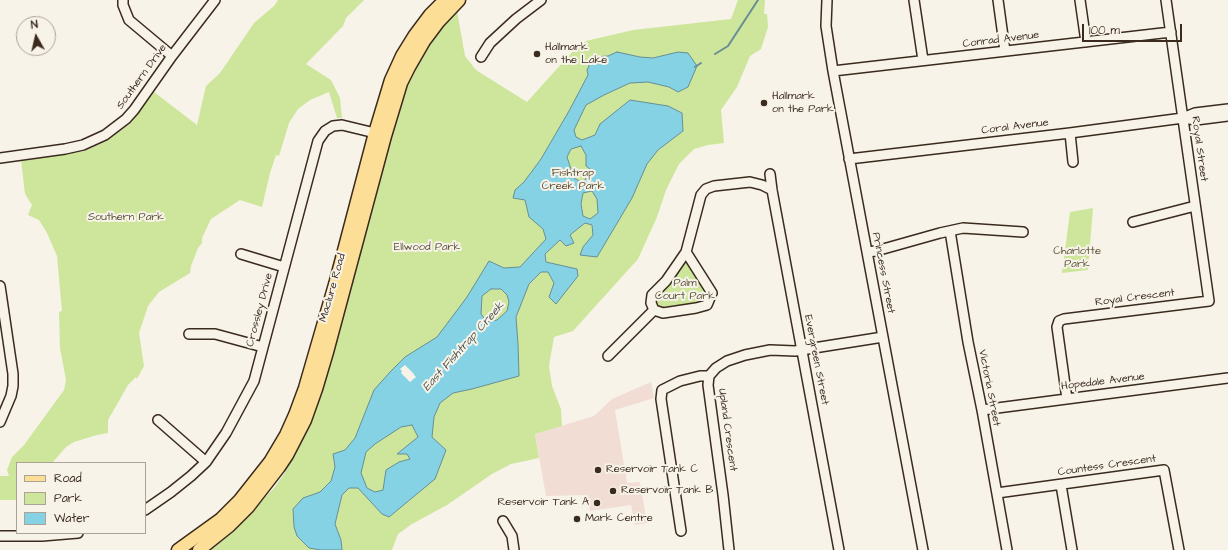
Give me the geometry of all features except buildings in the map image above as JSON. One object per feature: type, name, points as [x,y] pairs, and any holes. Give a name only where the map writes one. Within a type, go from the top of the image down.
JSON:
[{"type":"main road","name":"Maclure Road","points":[[178,550],[221,519],[240,500],[270,462],[279,448],[305,388],[391,80],[402,56],[415,35],[430,15],[445,0]]},
{"type":"main road","name":"Maclure Road","points":[[199,550],[229,526],[248,507],[287,455],[305,420],[327,352],[402,83],[409,67],[424,41],[435,26],[459,0]]},
{"type":"main road","points":[[373,184],[370,172],[378,142],[375,133]]},
{"type":"street","points":[[123,0],[123,5],[130,20],[172,56]]},
{"type":"street","name":"Southern Drive","points":[[0,158],[65,150],[83,146],[105,135],[126,119],[134,110],[172,56],[215,0]]},
{"type":"street","points":[[481,57],[490,43],[516,19],[542,0]]},
{"type":"street","name":"Princess Street","points":[[827,0],[826,26],[833,72],[923,550]]},
{"type":"street","points":[[914,0],[923,60]]},
{"type":"street","points":[[998,0],[1005,51]]},
{"type":"street","points":[[1080,0],[1086,42]]},
{"type":"street","name":"Royal Street","points":[[1166,0],[1209,301]]},
{"type":"street","name":"Conrad Avenue","points":[[833,72],[923,60],[1171,32]]},
{"type":"street","name":"Coral Avenue","points":[[849,159],[1183,118],[1195,113],[1228,108]]},
{"type":"street","name":"Coral Avenue","points":[[1183,118],[1196,120],[1228,116]]},
{"type":"street","name":"Crossley Drive","points":[[146,509],[171,492],[206,462],[226,433],[254,381],[318,141],[325,131],[333,126],[345,125],[375,133]]},
{"type":"street","points":[[1070,133],[1073,162]]},
{"type":"street","name":"Evergreen Street","points":[[770,174],[839,550]]},
{"type":"street","points":[[686,252],[712,293],[707,304],[696,308],[663,313],[654,310],[651,303],[652,295],[666,281],[686,252],[701,195],[706,189],[714,186],[750,182],[762,185],[772,190]]},
{"type":"street","points":[[1133,222],[1195,206]]},
{"type":"street","points":[[867,252],[876,251],[963,228],[1023,232]]},
{"type":"street","name":"Victoria Street","points":[[950,231],[968,342],[982,410],[1007,550]]},
{"type":"street","points":[[241,254],[284,267]]},
{"type":"street","points":[[0,286],[13,374],[11,396],[0,422]]},
{"type":"street","name":"Royal Crescent","points":[[1067,399],[1058,327],[1059,321],[1064,319],[1209,301]]},
{"type":"street","points":[[608,356],[654,310]]},
{"type":"street","points":[[189,334],[215,334],[263,347]]},
{"type":"street","name":"Upland Crescent","points":[[729,550],[708,385],[709,376],[716,368],[727,361],[745,355],[770,350],[795,352],[883,336]]},
{"type":"street","points":[[681,531],[661,399],[662,390],[680,381],[700,376],[709,376]]},
{"type":"street","name":"Hopedale Avenue","points":[[982,410],[1228,378]]},
{"type":"street","points":[[158,420],[206,462]]},
{"type":"street","name":"Countess Crescent","points":[[997,493],[1164,470],[1179,550]]},
{"type":"street","points":[[1061,484],[1072,550]]},
{"type":"street","points":[[503,521],[512,536],[514,550]]},
{"type":"street","points":[[0,536],[74,534]]},
{"type":"shaded area","points":[[651,382],[654,398],[615,410],[627,483],[640,482],[647,523],[635,525],[631,505],[590,511],[587,495],[546,496],[535,434],[594,416],[612,399]]},
{"type":"green space","name":"Southern Park","points":[[278,0],[364,0],[346,18],[343,26],[306,64],[331,80],[340,98],[342,118],[337,118],[329,92],[310,100],[298,109],[289,123],[279,156],[276,155],[262,207],[240,200],[211,219],[191,266],[190,273],[159,292],[148,306],[139,333],[144,366],[137,379],[136,377],[128,385],[108,420],[108,433],[74,442],[66,447],[53,462],[16,462],[16,500],[0,500],[0,476],[9,476],[7,470],[12,457],[24,445],[64,390],[66,380],[60,348],[59,312],[62,311],[57,256],[47,233],[39,220],[28,215],[32,205],[25,194],[21,160],[85,151],[107,141],[130,124],[154,92],[197,125],[206,86],[220,73],[254,23],[274,6]]},
{"type":"green space","name":"Fishtrap Creek Park","points":[[738,0],[765,0],[764,14],[767,14],[768,27],[761,49],[750,56],[737,87],[721,110],[724,143],[694,149],[679,164],[666,190],[657,217],[638,259],[573,331],[554,337],[549,366],[552,386],[561,409],[562,426],[535,434],[539,458],[511,464],[492,474],[447,505],[412,524],[398,534],[392,550],[211,550],[231,534],[274,488],[284,474],[296,452],[316,405],[405,89],[413,70],[434,36],[457,11],[465,56],[476,70],[527,102],[573,51],[586,41],[633,30],[731,19]]},
{"type":"green space","name":"Charlotte Park","points":[[1093,208],[1088,270],[1062,273],[1070,212]]},
{"type":"green space","name":"Palm Court Park","points":[[685,260],[709,294],[705,303],[665,310],[658,307],[655,301],[655,296]]},
{"type":"water","points":[[617,52],[653,58],[678,52],[688,53],[697,66],[688,87],[678,92],[669,87],[648,82],[630,83],[586,105],[574,130],[576,137],[582,140],[595,135],[600,124],[630,100],[668,106],[682,113],[683,131],[658,150],[647,164],[632,198],[597,257],[580,255],[583,247],[593,235],[592,225],[585,223],[570,235],[574,243],[566,246],[560,240],[545,254],[546,262],[577,269],[578,276],[556,304],[549,297],[554,283],[548,272],[541,272],[529,284],[516,317],[519,376],[453,393],[440,403],[434,417],[432,437],[446,450],[435,479],[389,517],[382,514],[358,488],[349,488],[342,495],[335,524],[341,540],[342,550],[321,550],[309,548],[297,536],[294,527],[293,509],[303,498],[320,492],[331,481],[335,467],[333,454],[345,450],[355,438],[374,390],[405,357],[437,337],[467,297],[489,261],[504,268],[520,267],[546,239],[543,229],[529,217],[525,200],[513,198],[515,190],[524,182],[541,159],[588,75],[587,70],[593,57],[608,56]],"holes":[[[581,146],[586,155],[586,166],[591,170],[583,183],[574,178],[567,157],[571,149]],[[592,191],[597,199],[598,213],[590,219],[583,216],[581,204],[583,193]],[[491,289],[501,289],[507,295],[509,302],[507,311],[497,320],[487,322],[481,314],[482,296]],[[412,425],[418,437],[397,454],[407,454],[410,459],[399,462],[386,470],[383,490],[375,492],[367,488],[361,473],[366,452],[375,444],[401,427]]]},
{"type":"pier","points":[[405,365],[416,377],[410,382],[401,373],[402,371],[400,369]]},
{"type":"waterway","name":"East Fishtrap Creek","points":[[715,54],[728,46],[758,0]]},
{"type":"waterway","name":"East Fishtrap Creek","points":[[695,67],[701,63]]},
{"type":"place","name":"Hallmark on the Lake","points":[[537,54]]},
{"type":"place","name":"Hallmark on the Park","points":[[764,103]]},
{"type":"place","name":"Reservoir Tank C","points":[[598,470]]},
{"type":"place","name":"Reservoir Tank B","points":[[613,491]]},
{"type":"place","name":"Reservoir Tank A","points":[[597,503]]},
{"type":"place","name":"Mark Centre","points":[[577,519]]},
{"type":"park label","name":"Ellwood Park","points":[[427,248]]}]
